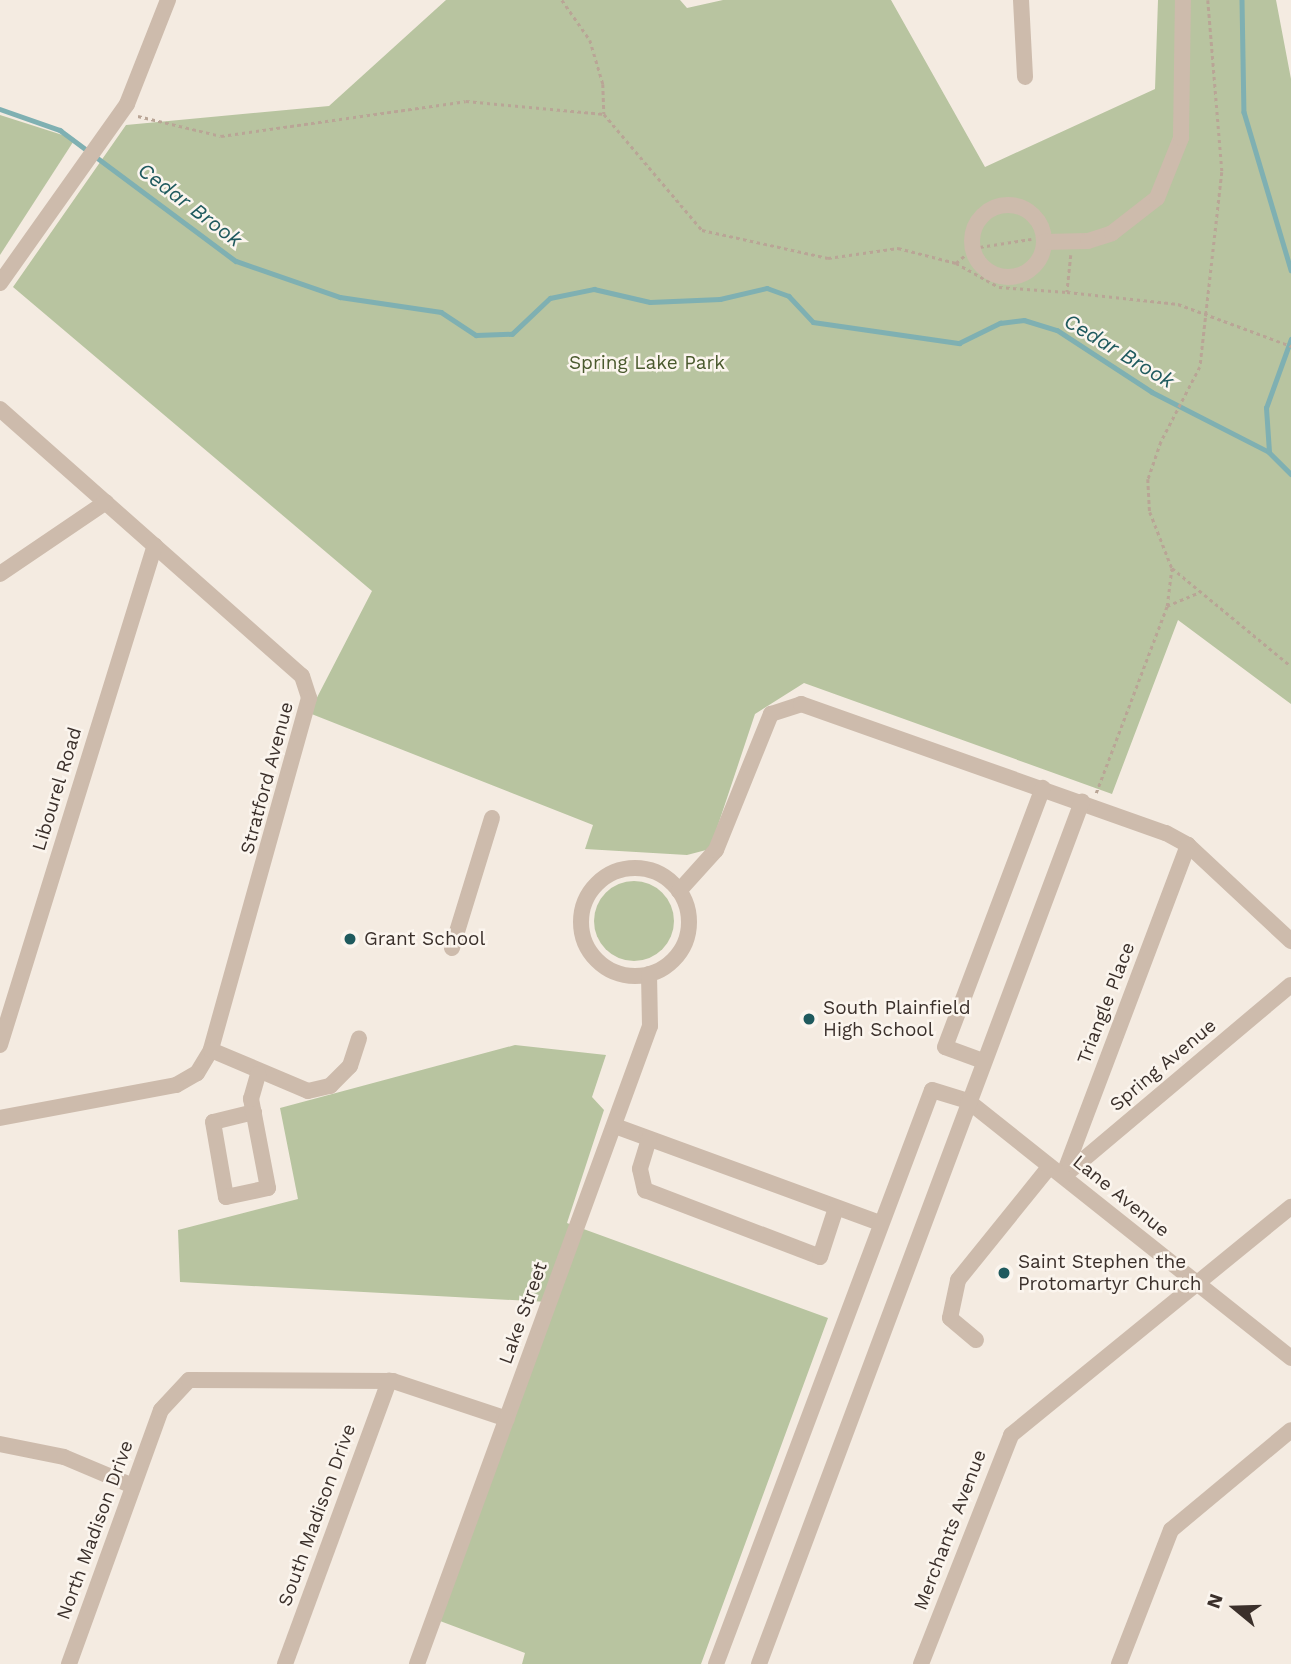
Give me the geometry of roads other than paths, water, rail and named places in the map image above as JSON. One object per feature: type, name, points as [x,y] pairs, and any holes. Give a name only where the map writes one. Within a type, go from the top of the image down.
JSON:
[{"type":"street","points":[[0,284],[124,109],[168,0]]},
{"type":"street","points":[[1021,0],[1025,76]]},
{"type":"street","points":[[1044,242],[1071,242],[1112,233],[1157,198],[1172,173],[1181,138],[1183,0]]},
{"type":"street","points":[[1002,205],[1029,211],[1044,242],[1033,267],[1009,277],[984,268],[973,248],[979,218],[1002,205]]},
{"type":"street","name":"Stratford Avenue","points":[[0,409],[302,676],[309,698],[211,1050],[197,1073],[176,1085],[0,1118]]},
{"type":"street","points":[[0,575],[106,502]]},
{"type":"street","name":"Libourel Road","points":[[0,1045],[155,545]]},
{"type":"street","points":[[679,891],[716,850],[771,715],[790,705],[817,708],[1043,788],[1188,845],[1291,941]]},
{"type":"street","points":[[983,1061],[945,1047],[1043,788]]},
{"type":"street","points":[[759,1664],[983,1061],[1086,804]]},
{"type":"street","points":[[452,947],[492,818]]},
{"type":"street","name":"Triangle Place","points":[[1056,1171],[1188,845]]},
{"type":"street","points":[[653,870],[679,891],[689,916],[684,946],[649,974],[611,971],[586,946],[581,911],[591,890],[608,874],[653,870]]},
{"type":"street","name":"Lake Street","points":[[417,1664],[615,1126],[652,1017],[649,974]]},
{"type":"street","name":"Spring Avenue","points":[[1056,1171],[1291,985]]},
{"type":"street","points":[[211,1050],[258,1074],[308,1091],[330,1086],[350,1066],[359,1038]]},
{"type":"street","points":[[254,1112],[213,1122],[226,1196],[268,1188],[254,1112],[258,1074]]},
{"type":"street","points":[[716,1664],[927,1096],[939,1089],[968,1101]]},
{"type":"street","name":"Lane Avenue","points":[[968,1101],[1291,1358]]},
{"type":"street","points":[[615,1126],[880,1223]]},
{"type":"street","points":[[649,1139],[640,1169],[645,1190],[820,1257],[836,1208]]},
{"type":"street","points":[[976,1340],[950,1318],[958,1280],[1056,1171]]},
{"type":"street","name":"Merchants Avenue","points":[[921,1664],[1011,1435],[1291,1207]]},
{"type":"street","name":"North Madison Drive","points":[[69,1664],[161,1410],[176,1388],[204,1377],[389,1381]]},
{"type":"street","points":[[389,1381],[507,1419]]},
{"type":"street","name":"South Madison Drive","points":[[285,1664],[389,1381]]},
{"type":"street","points":[[1119,1664],[1171,1530],[1291,1430]]},
{"type":"street","points":[[0,1444],[64,1457],[133,1486]]},
{"type":"waterway","points":[[1242,0],[1244,112],[1291,270]]},
{"type":"waterway","name":"Cedar Brook","points":[[0,109],[60,130],[236,261],[340,297],[441,312],[476,335],[512,334],[550,298],[594,289],[650,302],[720,299],[767,288],[789,296],[813,322],[959,343],[1000,323],[1024,320],[1057,330],[1152,392],[1269,452],[1291,474]]},
{"type":"waterway","points":[[1269,452],[1266,408],[1291,339]]},
{"type":"place","name":"Grant School","points":[[350,939]]},
{"type":"place","name":"South Plainfield High School","points":[[809,1019]]},
{"type":"place","name":"Saint Stephen the Protomartyr Church","points":[[1004,1273]]},
{"type":"park label","name":"Spring Lake Park","points":[[647,363]]}]
